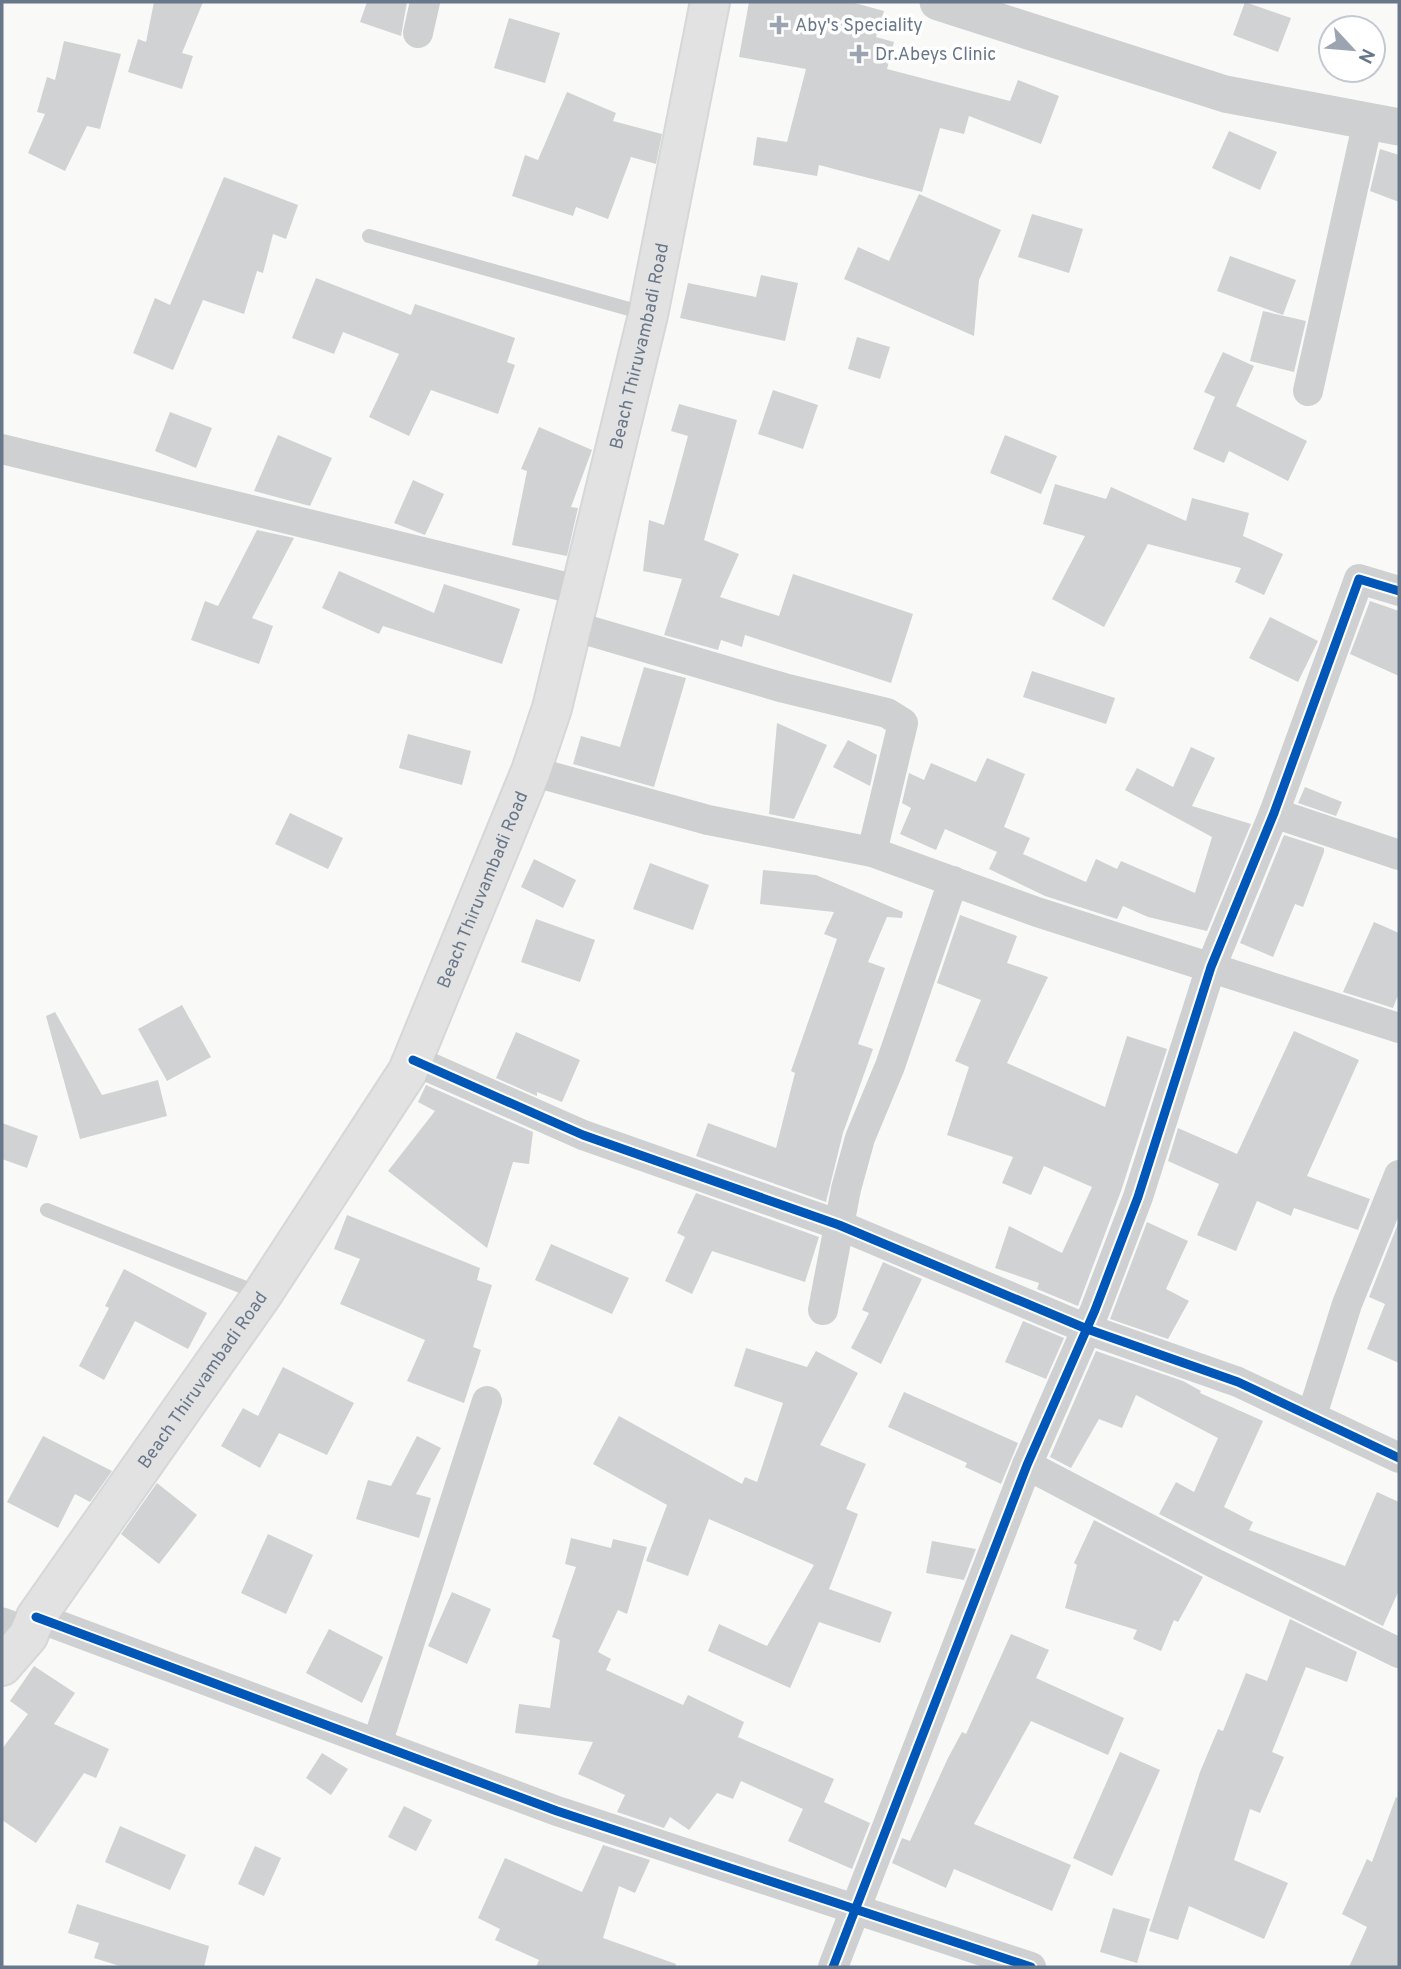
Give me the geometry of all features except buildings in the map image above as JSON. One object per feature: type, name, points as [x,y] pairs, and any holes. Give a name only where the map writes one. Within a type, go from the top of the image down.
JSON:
[{"type":"main road","name":"Beach Thiruvambadi Road","points":[[2,1666],[22,1626],[262,1295],[413,1060],[531,771],[552,708],[648,315],[710,2]]},
{"type":"street","points":[[418,33],[425,2]]},
{"type":"street","points":[[938,2],[1225,94],[1384,124],[1308,391]]},
{"type":"street","points":[[2,449],[577,608],[784,688],[887,713],[903,723],[872,852]]},
{"type":"street","points":[[833,1967],[1027,1465],[1087,1329],[1138,1197],[1211,967],[1274,813],[1359,579],[1399,591]]},
{"type":"street","points":[[531,771],[708,820],[872,852],[1399,1028]]},
{"type":"street","points":[[1274,813],[1399,855]]},
{"type":"street","points":[[823,1310],[839,1225],[860,1138],[890,1066],[953,881]]},
{"type":"street","points":[[413,1060],[583,1135],[839,1225],[1087,1329],[1238,1382],[1399,1458]]},
{"type":"street","points":[[1312,1415],[1347,1304],[1399,1175]]},
{"type":"street","points":[[377,1744],[487,1401]]},
{"type":"street","points":[[1027,1465],[1214,1563],[1399,1653]]},
{"type":"street","points":[[22,1626],[377,1744],[557,1811],[1031,1967]]},
{"type":"lane","points":[[369,236],[648,315]]},
{"type":"lane","points":[[47,1210],[262,1295]]},
{"type":"cycle path","points":[[833,1967],[1027,1465],[1095,1310],[1138,1197],[1211,967],[1274,813],[1359,579],[1399,591]]},
{"type":"cycle path","points":[[413,1060],[583,1135],[839,1225],[1087,1329],[1238,1382],[1399,1458]]},
{"type":"cycle path","points":[[36,1617],[557,1811],[1031,1967]]},
{"type":"place","name":"Aby's Speciality","points":[[779,25]]},
{"type":"place","name":"Dr.Abeys Clinic","points":[[859,54]]}]
